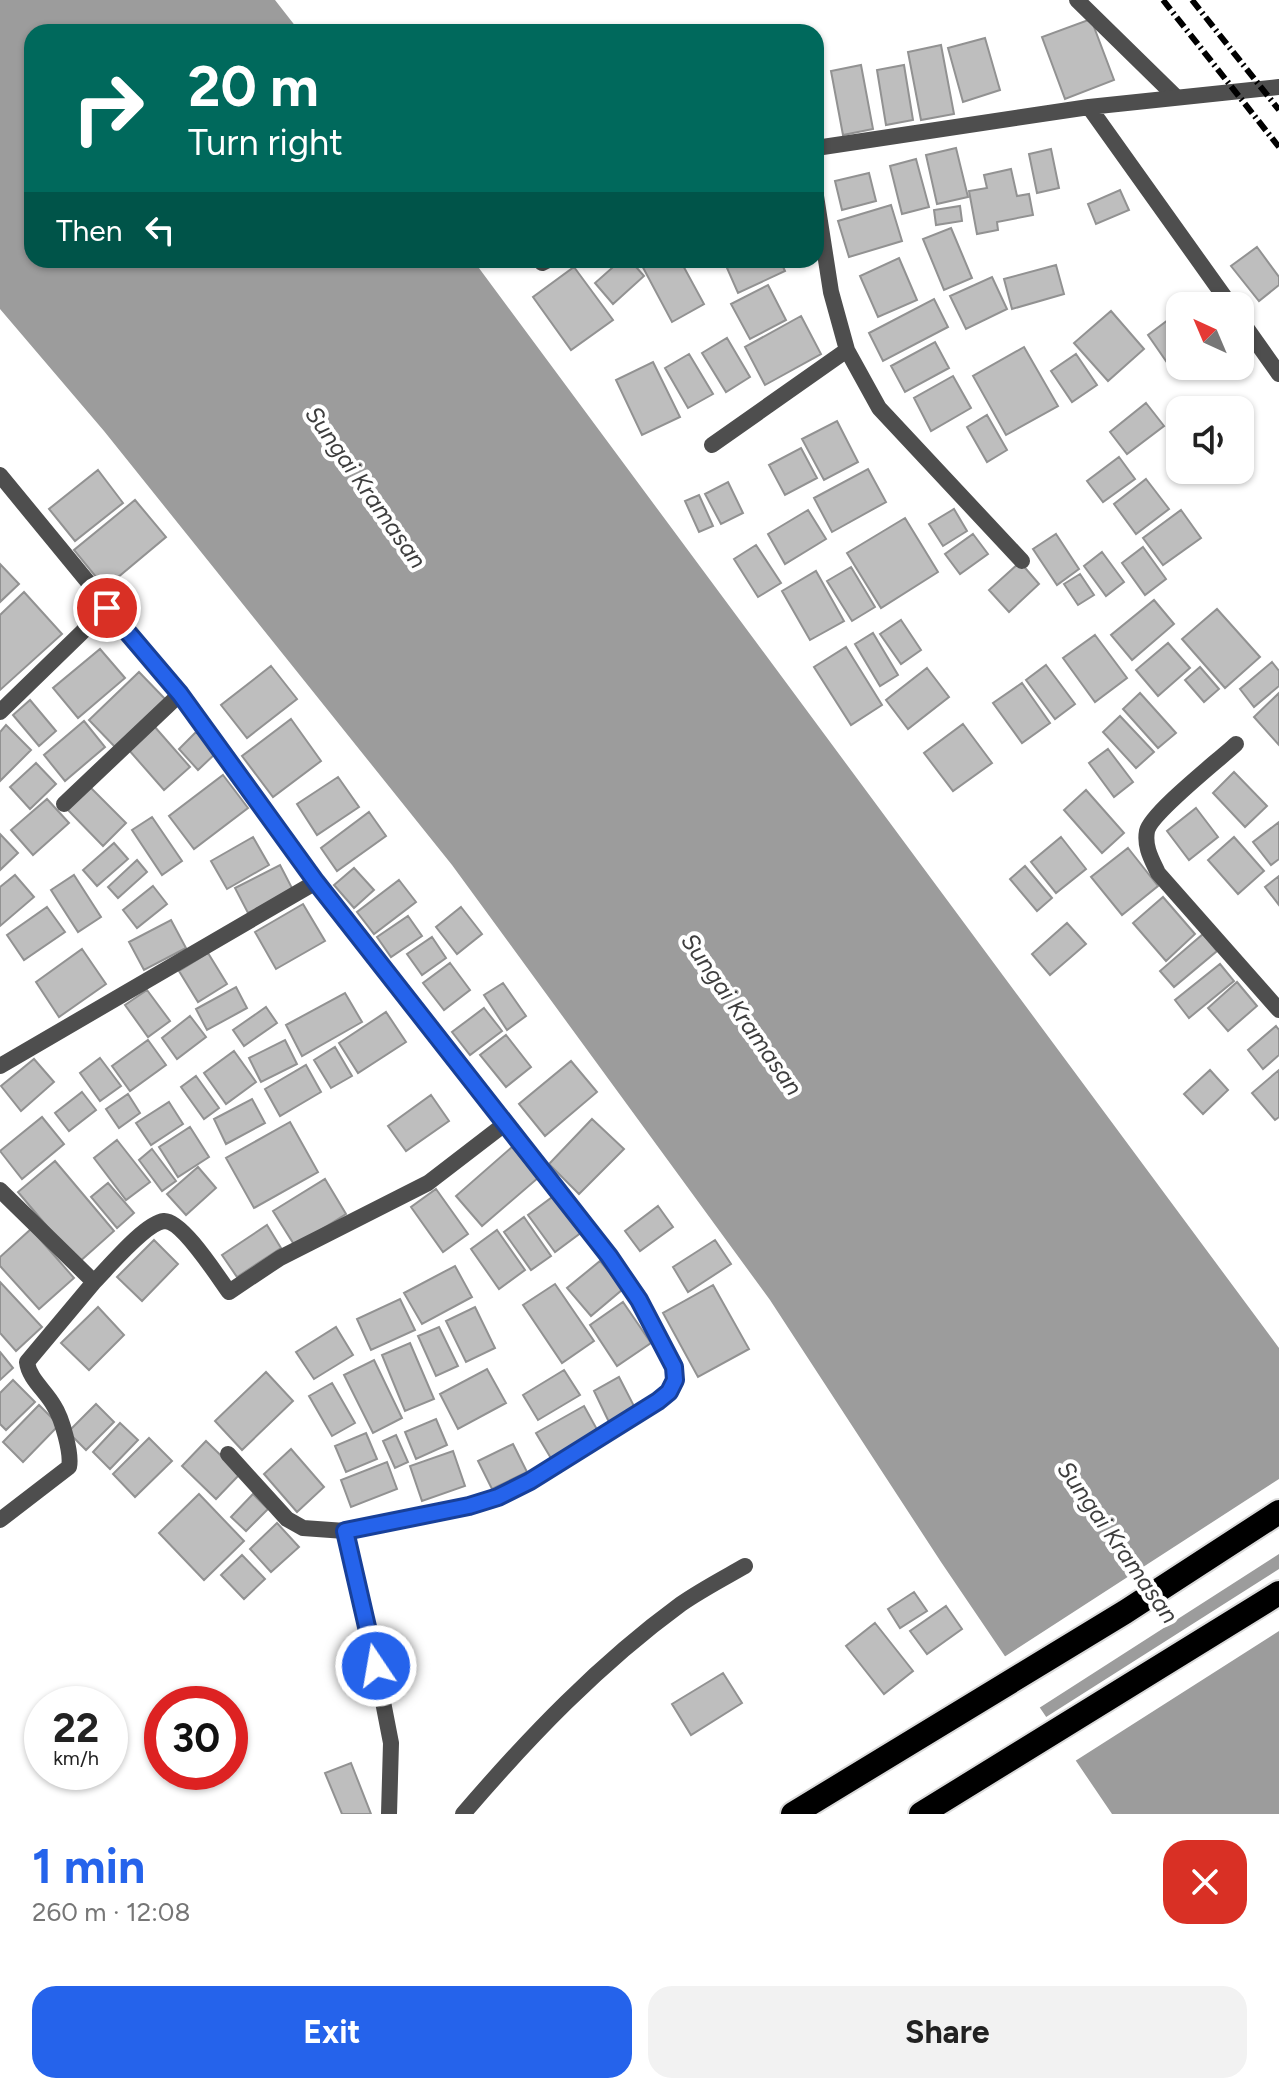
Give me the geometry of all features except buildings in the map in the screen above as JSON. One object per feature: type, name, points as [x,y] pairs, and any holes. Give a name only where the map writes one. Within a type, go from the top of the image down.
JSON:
[{"type":"highway","points":[[793,1814],[1125,1612],[1279,1512]]},
{"type":"highway","points":[[921,1814],[1279,1593]]},
{"type":"street","points":[[1077,0],[1175,96]]},
{"type":"street","points":[[824,147],[1089,107],[1279,87]]},
{"type":"street","points":[[1089,107],[1221,292]]},
{"type":"street","points":[[824,247],[831,292],[847,350],[879,408],[1022,561]]},
{"type":"street","points":[[1254,339],[1279,374]]},
{"type":"street","points":[[712,445],[847,350]]},
{"type":"street","points":[[0,475],[180,694],[316,882],[594,1235],[639,1300],[674,1367],[675,1380],[669,1392],[658,1401],[530,1481],[498,1497],[469,1506],[345,1531],[303,1528],[287,1519],[228,1454]]},
{"type":"street","points":[[0,712],[107,608]]},
{"type":"street","points":[[64,804],[180,694]]},
{"type":"street","points":[[1236,744],[1160,812],[1147,830],[1148,852],[1158,873],[1279,1010]]},
{"type":"street","points":[[0,1066],[316,882]]},
{"type":"street","points":[[0,1520],[69,1467],[71,1459],[55,1406],[28,1370],[27,1362],[94,1282],[150,1226],[165,1221],[179,1225],[229,1292],[280,1258],[428,1183],[506,1123]]},
{"type":"street","points":[[0,1190],[94,1282]]},
{"type":"street","points":[[345,1531],[391,1743],[389,1814]]},
{"type":"street","points":[[463,1814],[516,1751],[618,1653],[684,1602],[745,1566]]},
{"type":"water","name":"Sungai Kramasan","points":[[0,0],[275,0],[294,24],[24,24],[24,268],[479,268],[1279,1348],[1279,1814],[1112,1814],[941,1562],[770,1300],[452,865],[104,431],[0,309]]},
{"type":"pier","points":[[1279,1479],[1279,1554],[1036,1710],[1001,1659]]},
{"type":"pier","points":[[1279,1569],[1279,1631],[1072,1763],[1043,1719]]},
{"type":"railway","points":[[1163,0],[1279,147]]},
{"type":"railway","points":[[1192,0],[1279,110]]},
{"type":"route","points":[[107,608],[180,694],[316,882],[594,1235],[639,1300],[674,1367],[675,1380],[669,1392],[658,1401],[530,1481],[498,1497],[469,1506],[345,1531],[376,1666]]}]
